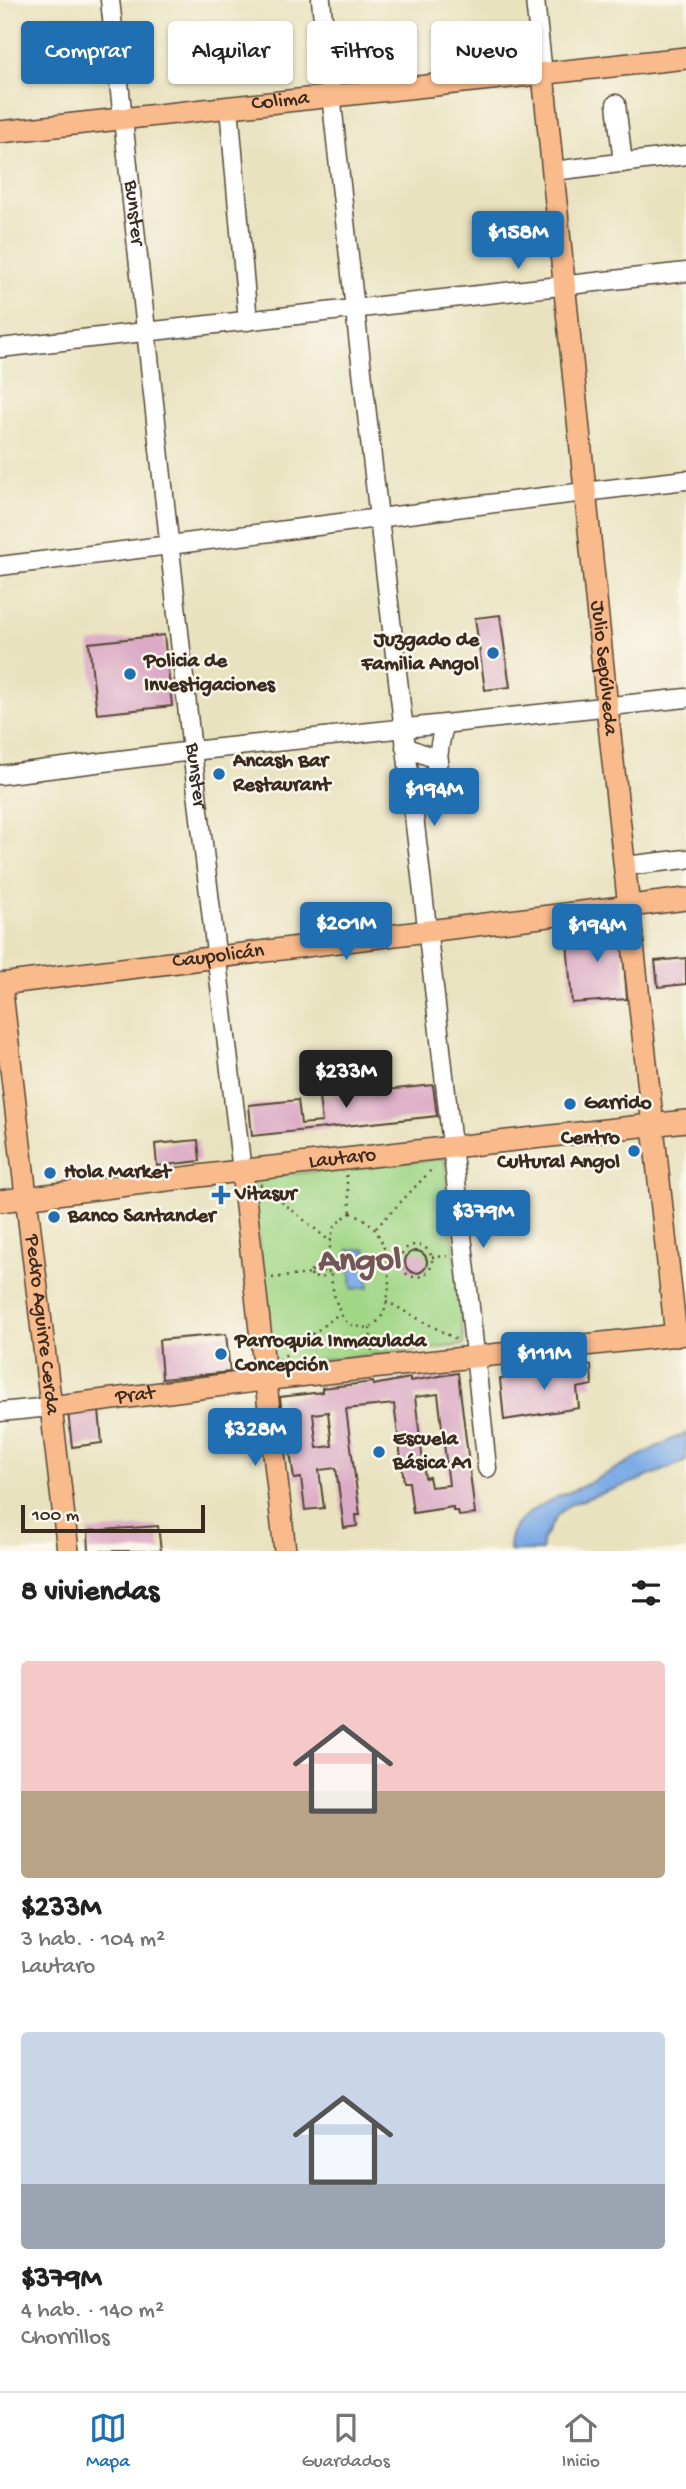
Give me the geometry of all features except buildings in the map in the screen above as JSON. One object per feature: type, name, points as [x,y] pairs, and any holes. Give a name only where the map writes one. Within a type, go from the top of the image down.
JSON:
[{"type":"main road","name":"Colima","points":[[0,132],[686,58]]},
{"type":"main road","name":"Julio Sepúlveda","points":[[543,74],[607,707],[653,1125],[681,1335]]},
{"type":"main road","name":"Caupolicán","points":[[0,980],[216,957],[686,899]]},
{"type":"main road","name":"Pedro Aguirre Cerda","points":[[0,980],[68,1551]]},
{"type":"main road","name":"Lautaro","points":[[0,1201],[249,1176],[343,1160],[446,1154],[686,1121]]},
{"type":"main road","name":"Bunster","points":[[249,1176],[254,1280],[272,1371],[285,1551]]},
{"type":"main road","name":"Prat","points":[[50,1407],[272,1371],[373,1368],[681,1335]]},
{"type":"street","name":"Bunster","points":[[110,0],[216,957],[249,1176]]},
{"type":"street","points":[[321,0],[377,517],[409,734],[410,792],[426,931],[446,1154],[465,1255],[487,1468]]},
{"type":"street","name":"Julio Sepúlveda","points":[[535,0],[543,74]]},
{"type":"street","points":[[616,104],[623,163]]},
{"type":"street","points":[[229,107],[248,321]]},
{"type":"street","points":[[553,171],[686,155]]},
{"type":"street","points":[[0,348],[686,272]]},
{"type":"street","points":[[0,566],[686,480]]},
{"type":"street","points":[[0,775],[192,751],[409,734],[445,725],[686,698]]},
{"type":"street","points":[[410,792],[430,782],[435,775],[439,760],[439,743],[445,725]]},
{"type":"street","points":[[409,734],[439,760]]},
{"type":"street","points":[[625,866],[686,859]]},
{"type":"street","name":"Prat","points":[[0,1412],[50,1407]]},
{"type":"path","points":[[376,1228],[446,1154]]},
{"type":"path","points":[[343,1160],[351,1213]]},
{"type":"path","points":[[249,1176],[331,1242]]},
{"type":"path","points":[[351,1213],[362,1216],[376,1228],[387,1265],[386,1301],[380,1320],[370,1328],[349,1324],[340,1313],[330,1272],[331,1242],[334,1228],[342,1218],[351,1213]]},
{"type":"path","points":[[411,1246],[422,1247],[432,1258],[431,1267],[420,1277],[405,1273],[401,1263],[403,1253],[411,1246]]},
{"type":"path","points":[[432,1258],[465,1255]]},
{"type":"path","points":[[387,1265],[401,1263]]},
{"type":"path","points":[[254,1280],[311,1274],[311,1270],[323,1269],[323,1273],[330,1272]]},
{"type":"path","points":[[386,1301],[459,1341]]},
{"type":"path","points":[[272,1371],[340,1313]]},
{"type":"path","points":[[370,1328],[373,1368]]},
{"type":"green space","points":[[445,1158],[464,1345],[274,1365],[251,1178]]},
{"type":"water","points":[[366,1249],[369,1287],[352,1289],[349,1250]]},
{"type":"water","points":[[686,1433],[686,1461],[571,1504],[558,1514],[542,1541],[542,1551],[509,1551],[514,1529],[537,1507]]},
{"type":"place","name":"Juzgado de Familia Angol","points":[[493,653]]},
{"type":"place","name":"Policia de Investigaciones","points":[[130,674]]},
{"type":"place","name":"Ancash Bar Restaurant","points":[[219,774]]},
{"type":"place","name":"Garrido","points":[[570,1104]]},
{"type":"place","name":"Centro Cultural Angol","points":[[634,1151]]},
{"type":"place","name":"Hola Market","points":[[50,1173]]},
{"type":"place","name":"Vitasur","points":[[221,1195]]},
{"type":"place","name":"Banco Santander","points":[[54,1217]]},
{"type":"place","name":"Parroquia Inmaculada Concepción","points":[[221,1354]]},
{"type":"place","name":"Escuela Básica A1","points":[[379,1452]]},
{"type":"district","name":"Angol","points":[[360,1262]]}]
